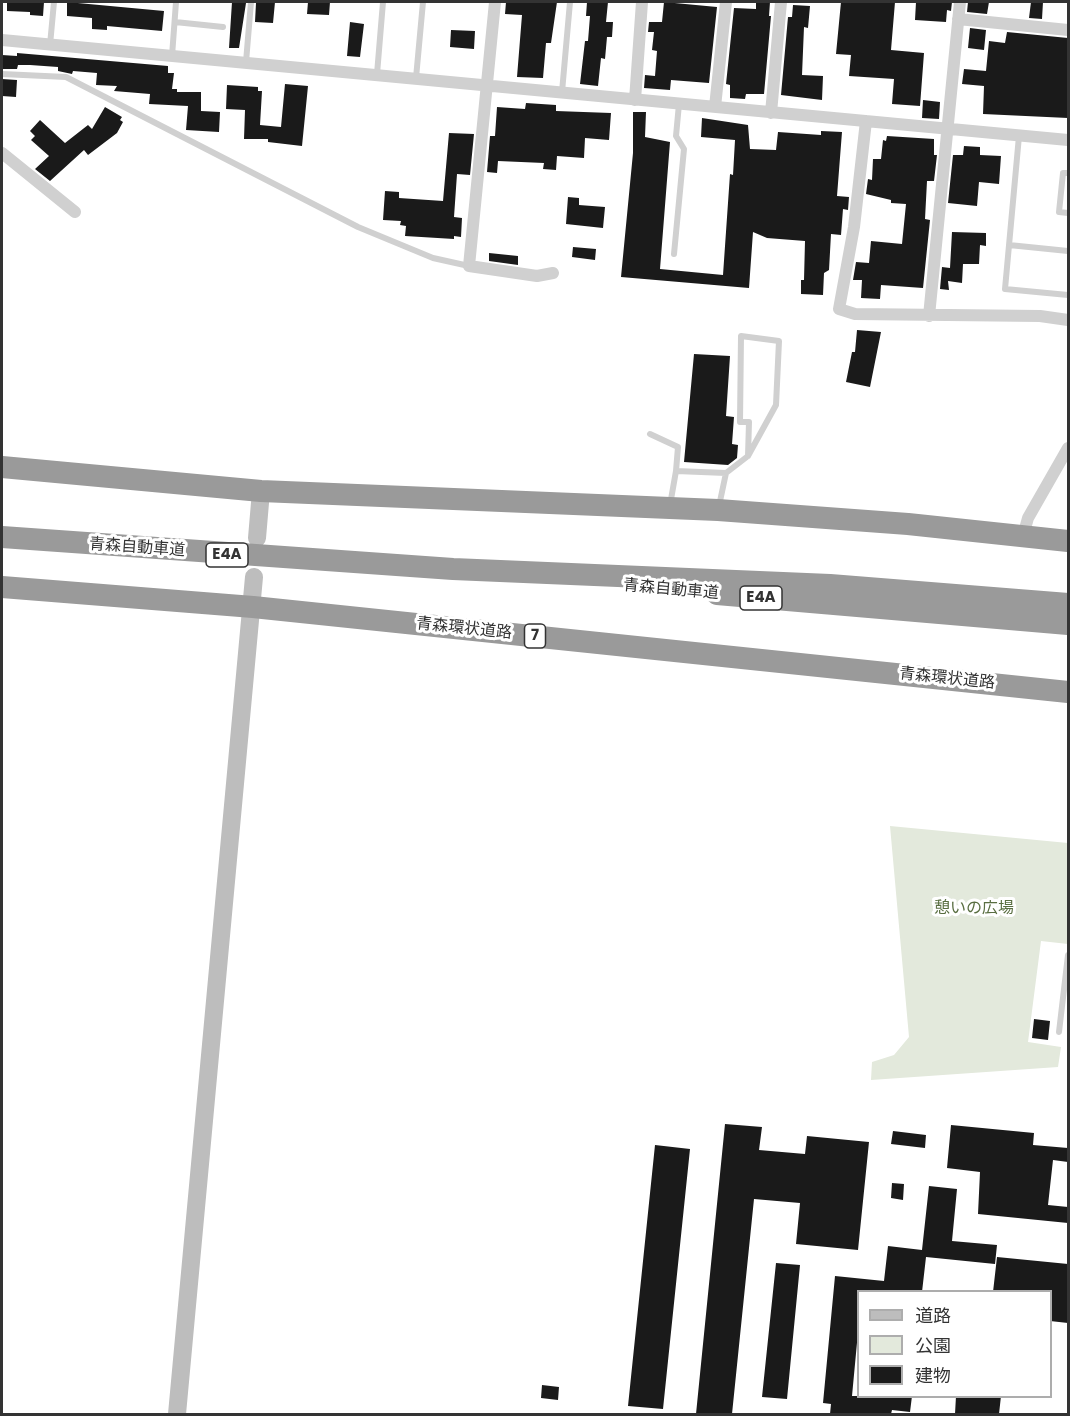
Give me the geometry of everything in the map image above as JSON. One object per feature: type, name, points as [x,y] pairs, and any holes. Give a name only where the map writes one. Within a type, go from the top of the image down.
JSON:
[{"type":"highway","points":[[2,467],[261,491],[718,510],[1068,541]]},
{"type":"highway","name":"青森自動車道","points":[[2,537],[453,569],[1068,624]]},
{"type":"highway","name":"青森自動車道","points":[[453,569],[830,585],[1068,604]]},
{"type":"highway","name":"青森環状道路","points":[[2,587],[253,607],[1068,692]]},
{"type":"street","points":[[495,2],[469,266],[537,276],[553,273]]},
{"type":"street","points":[[635,100],[642,2]]},
{"type":"street","points":[[715,107],[726,2]]},
{"type":"street","points":[[771,113],[781,2]]},
{"type":"street","points":[[929,316],[960,2]]},
{"type":"street","points":[[958,19],[1068,30]]},
{"type":"street","points":[[2,40],[1068,140]]},
{"type":"street","points":[[866,122],[854,226],[839,309],[855,314],[1040,316],[1068,320]]},
{"type":"street","points":[[2,153],[75,212]]},
{"type":"street","points":[[1023,536],[1028,518],[1068,448]]},
{"type":"street","points":[[257,538],[261,491]]},
{"type":"street","points":[[177,1414],[254,578]]},
{"type":"lane","points":[[50,45],[54,2]]},
{"type":"lane","points":[[172,56],[176,2]]},
{"type":"lane","points":[[246,63],[251,2]]},
{"type":"lane","points":[[377,74],[383,2]]},
{"type":"lane","points":[[416,78],[423,2]]},
{"type":"lane","points":[[562,92],[570,2]]},
{"type":"lane","points":[[175,22],[223,27]]},
{"type":"lane","points":[[2,74],[66,77],[358,226],[433,258],[469,266]]},
{"type":"lane","points":[[674,254],[684,149],[676,136],[679,104]]},
{"type":"lane","points":[[1019,135],[1005,289],[1068,295]]},
{"type":"lane","points":[[1068,173],[1063,173],[1059,212],[1068,213]]},
{"type":"lane","points":[[1009,245],[1068,251]]},
{"type":"lane","points":[[676,471],[726,473],[748,456],[776,405],[779,341],[741,336],[740,422],[749,422],[748,456]]},
{"type":"lane","points":[[650,434],[678,447],[670,508]]},
{"type":"lane","points":[[718,510],[726,473]]},
{"type":"lane","points":[[1059,1032],[1068,955]]},
{"type":"green space","name":"憩いの広場","points":[[890,826],[1068,843],[1068,944],[1041,941],[1028,1042],[1061,1047],[1058,1067],[871,1080],[872,1062],[894,1055],[909,1037]]},
{"type":"building","points":[[7,2],[44,2],[43,16],[30,15],[30,12],[7,11]]},
{"type":"building","points":[[67,2],[164,11],[162,31],[107,26],[107,30],[92,29],[92,18],[67,16]]},
{"type":"building","points":[[232,2],[246,3],[239,48],[229,48]]},
{"type":"building","points":[[275,2],[273,23],[255,22],[256,3]]},
{"type":"building","points":[[308,2],[330,2],[329,15],[307,14]]},
{"type":"building","points":[[506,2],[557,2],[551,43],[546,43],[543,78],[517,77],[522,15],[505,14]]},
{"type":"building","points":[[587,2],[608,2],[606,22],[613,22],[612,37],[607,37],[605,59],[601,58],[598,86],[580,84],[585,41],[588,41],[590,16],[586,16]]},
{"type":"building","points":[[664,2],[717,7],[709,83],[671,80],[670,90],[644,88],[645,75],[655,76],[657,51],[652,50],[654,32],[648,32],[649,22],[662,22]]},
{"type":"building","points":[[756,2],[770,2],[769,16],[771,16],[764,94],[746,94],[745,99],[730,98],[730,85],[726,84],[734,8],[756,9]]},
{"type":"building","points":[[841,2],[895,2],[891,50],[924,53],[920,106],[892,104],[894,79],[849,76],[851,55],[836,54]]},
{"type":"building","points":[[916,2],[952,2],[951,11],[947,10],[946,22],[915,20]]},
{"type":"building","points":[[968,2],[989,2],[987,14],[967,12]]},
{"type":"building","points":[[1031,2],[1043,2],[1042,19],[1029,18]]},
{"type":"building","points":[[793,5],[810,6],[808,28],[804,27],[802,75],[823,76],[822,100],[781,95],[788,17],[792,17]]},
{"type":"building","points":[[350,22],[364,24],[360,57],[347,56]]},
{"type":"building","points":[[970,28],[986,30],[984,50],[968,48]]},
{"type":"building","points":[[451,30],[475,31],[474,49],[450,47]]},
{"type":"building","points":[[1007,32],[1068,38],[1068,118],[983,114],[984,86],[962,84],[964,69],[986,71],[989,41],[1005,43]]},
{"type":"building","points":[[17,53],[168,66],[168,73],[174,73],[172,89],[177,89],[177,92],[201,92],[201,111],[220,112],[219,132],[186,130],[188,106],[149,104],[150,94],[114,91],[117,86],[96,85],[97,73],[73,71],[72,74],[58,71],[58,67],[30,65],[18,65],[17,69],[2,69],[2,55],[17,56]]},
{"type":"building","points":[[2,79],[17,80],[16,97],[2,96]]},
{"type":"building","points":[[285,84],[308,86],[302,146],[268,142],[268,139],[244,139],[245,110],[226,109],[227,85],[258,87],[258,91],[262,91],[260,125],[281,127]]},
{"type":"building","points":[[923,100],[940,102],[939,119],[922,118]]},
{"type":"building","points":[[526,103],[556,105],[556,111],[611,113],[609,140],[585,138],[584,158],[557,156],[556,170],[543,169],[544,163],[498,161],[497,173],[487,172],[490,136],[495,136],[497,107],[525,109]]},
{"type":"building","points":[[105,107],[122,117],[120,120],[123,122],[117,133],[88,155],[84,150],[50,181],[35,169],[49,156],[31,140],[35,136],[30,131],[40,120],[65,143],[88,125],[92,129]]},
{"type":"building","points":[[633,112],[646,112],[645,137],[670,142],[660,269],[723,275],[730,174],[733,175],[735,140],[701,137],[702,118],[748,125],[750,149],[776,150],[778,132],[821,135],[821,131],[842,132],[837,196],[849,197],[848,210],[843,209],[841,235],[831,234],[829,270],[824,273],[823,295],[801,294],[801,280],[804,280],[805,241],[767,238],[753,232],[749,288],[621,277],[633,153]]},
{"type":"building","points":[[449,133],[474,134],[470,175],[457,174],[454,217],[462,218],[461,237],[454,236],[454,239],[405,236],[406,226],[400,225],[401,221],[383,220],[385,191],[399,192],[399,198],[443,201]]},
{"type":"building","points":[[887,136],[934,139],[934,155],[937,155],[934,181],[927,181],[925,219],[930,220],[923,288],[881,285],[880,299],[861,298],[862,280],[853,280],[856,262],[869,263],[871,241],[902,244],[906,204],[891,203],[891,200],[866,194],[868,179],[872,180],[873,159],[881,159],[883,140],[886,141]]},
{"type":"building","points":[[964,146],[980,147],[980,155],[1001,156],[999,184],[979,182],[977,206],[948,203],[953,155],[963,155]]},
{"type":"building","points":[[568,197],[579,198],[579,205],[605,207],[603,228],[566,224]]},
{"type":"building","points":[[952,232],[986,233],[986,246],[980,245],[979,264],[963,264],[962,283],[948,281],[949,290],[940,289],[942,267],[950,268]]},
{"type":"building","points":[[573,247],[596,249],[595,260],[572,257]]},
{"type":"building","points":[[489,253],[518,256],[518,265],[489,261]]},
{"type":"building","points":[[857,330],[881,332],[870,387],[846,382],[852,352],[855,352]]},
{"type":"building","points":[[694,354],[730,356],[726,416],[734,417],[732,444],[738,445],[737,458],[728,465],[684,462]]},
{"type":"building","points":[[1034,1019],[1050,1021],[1048,1040],[1032,1038]]},
{"type":"building","points":[[725,1124],[762,1127],[759,1150],[805,1154],[807,1136],[869,1142],[858,1250],[796,1244],[800,1203],[754,1199],[732,1414],[696,1414]]},
{"type":"building","points":[[951,1125],[1034,1133],[1033,1145],[1068,1148],[1068,1162],[1053,1160],[1048,1205],[1068,1207],[1068,1223],[978,1214],[980,1172],[947,1168]]},
{"type":"building","points":[[893,1131],[926,1135],[925,1148],[891,1144]]},
{"type":"building","points":[[655,1145],[690,1149],[663,1409],[628,1406]]},
{"type":"building","points":[[892,1183],[904,1184],[903,1200],[891,1198]]},
{"type":"building","points":[[929,1186],[957,1189],[952,1241],[997,1245],[995,1264],[926,1257],[922,1290],[857,1290],[857,1343],[852,1396],[857,1396],[857,1398],[912,1398],[910,1412],[892,1410],[891,1414],[830,1414],[831,1404],[823,1403],[835,1276],[884,1281],[888,1246],[922,1250]]},
{"type":"building","points":[[997,1257],[1068,1264],[1068,1323],[1052,1321],[1052,1290],[993,1290]]},
{"type":"building","points":[[776,1263],[800,1265],[787,1399],[762,1397]]},
{"type":"building","points":[[542,1385],[559,1387],[558,1400],[541,1398]]},
{"type":"building","points":[[956,1398],[1001,1398],[999,1414],[955,1414]]}]
